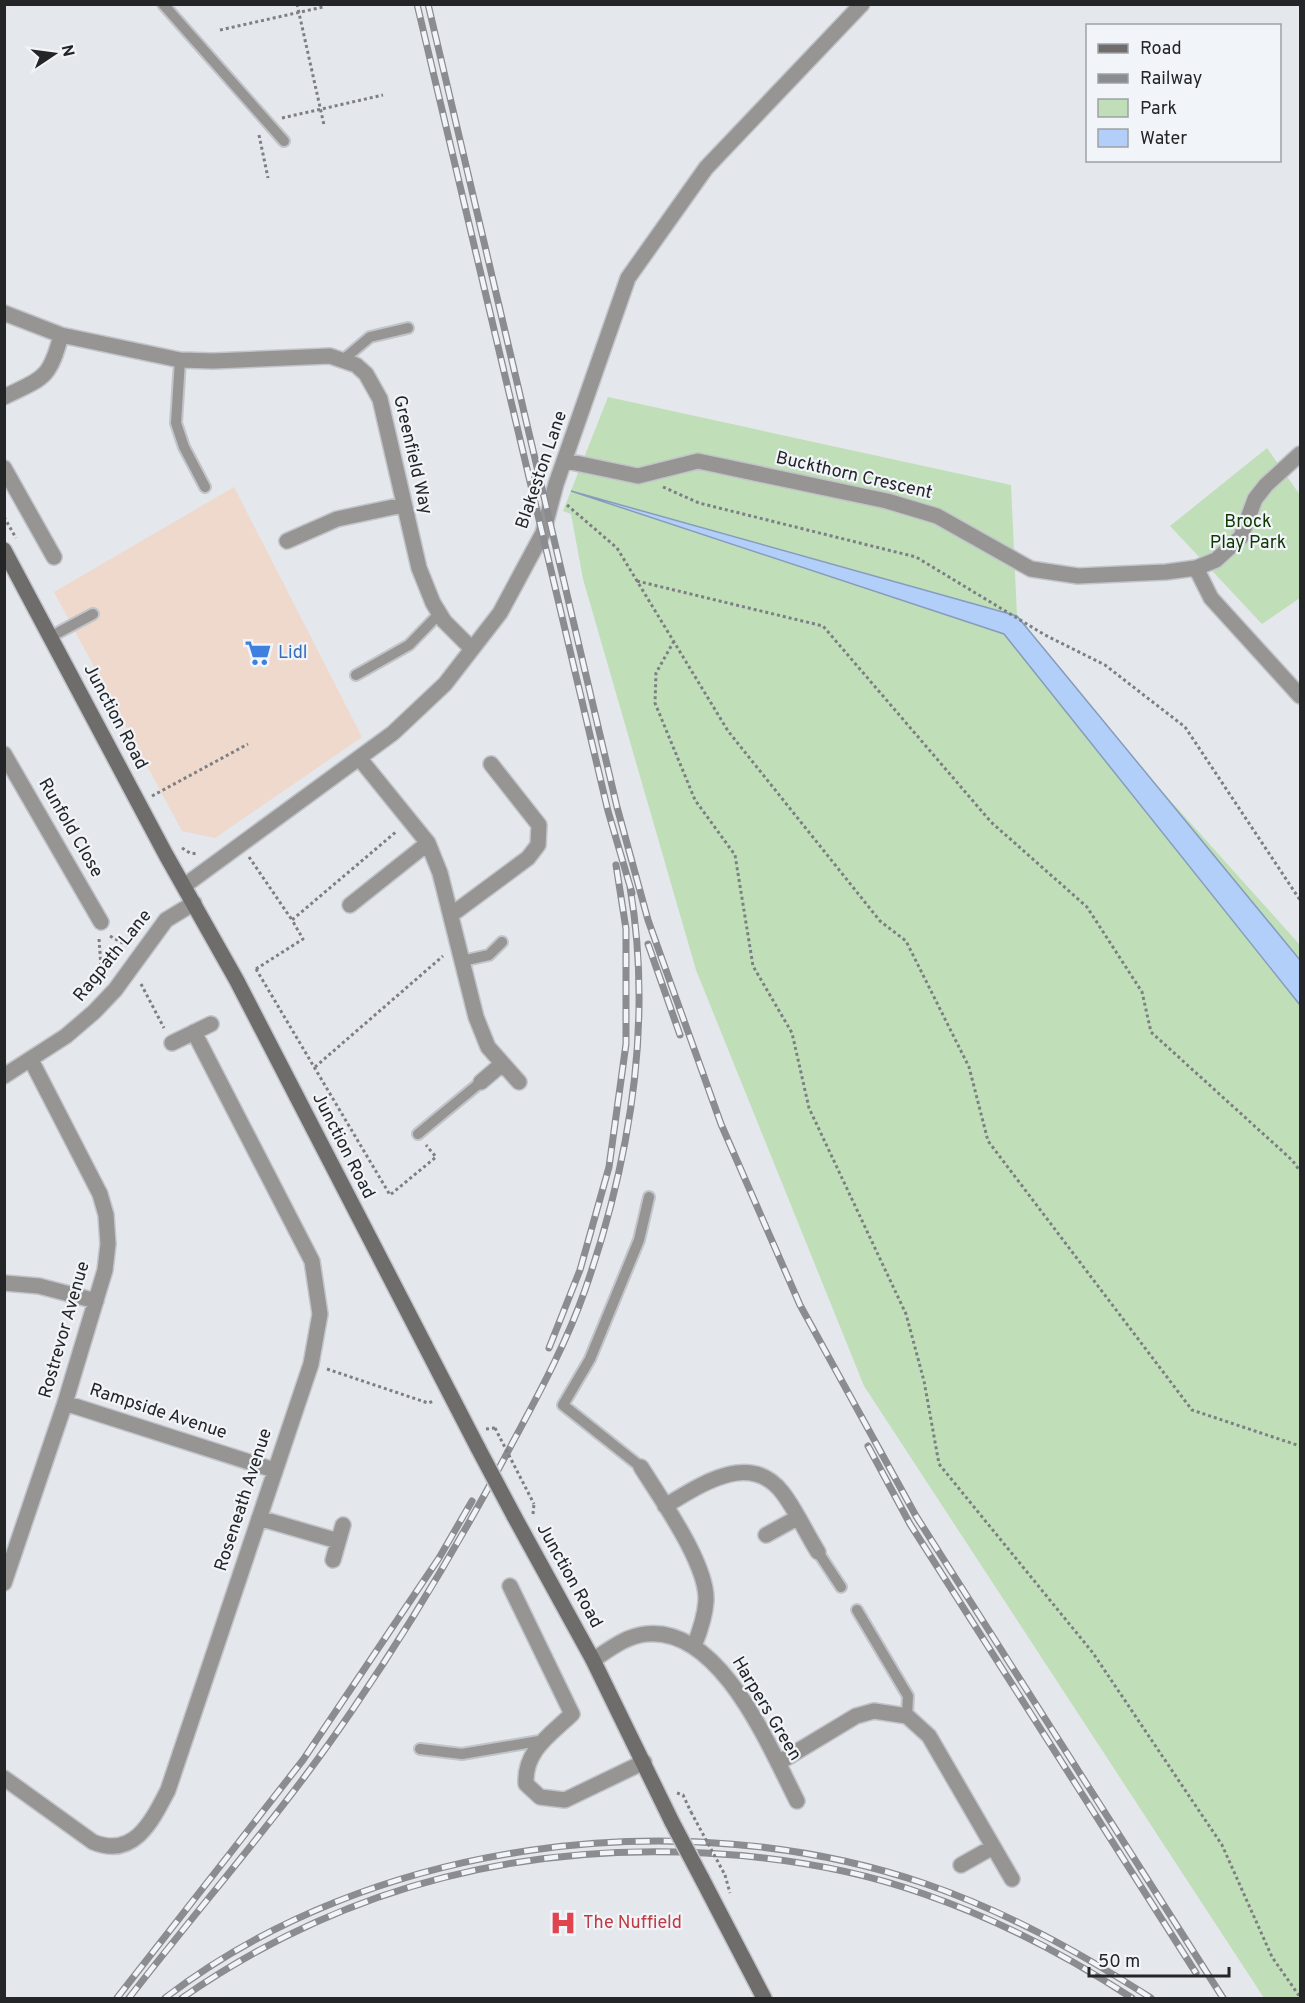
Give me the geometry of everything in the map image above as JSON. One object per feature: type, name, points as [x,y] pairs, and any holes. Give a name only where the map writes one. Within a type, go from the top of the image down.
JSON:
[{"type":"main road","name":"Junction Road","points":[[4,549],[237,981],[478,1448],[593,1660],[672,1822],[764,1998]]},
{"type":"street","name":"Blakeston Lane","points":[[184,886],[242,846],[393,733],[445,684],[500,613],[543,533],[554,494],[628,278],[706,168],[862,4]]},
{"type":"street","points":[[4,313],[61,335],[180,360],[330,356],[344,359]]},
{"type":"street","points":[[4,397],[41,379],[50,370],[61,335]]},
{"type":"street","name":"Greenfield Way","points":[[344,359],[366,374],[380,399],[419,568],[439,614],[472,649]]},
{"type":"street","name":"Buckthorn Crescent","points":[[566,460],[638,476],[698,461],[886,501],[937,516],[1031,569],[1078,576],[1196,568],[1216,560],[1241,537],[1255,500],[1266,485],[1300,454]]},
{"type":"street","points":[[4,468],[54,556]]},
{"type":"street","points":[[287,541],[336,519],[403,505]]},
{"type":"street","points":[[1196,568],[1211,598],[1299,690]]},
{"type":"street","name":"Runfold Close","points":[[4,754],[101,922]]},
{"type":"street","points":[[360,759],[428,843],[440,873],[457,944],[484,1037],[488,1047],[519,1082]]},
{"type":"street","points":[[451,915],[528,858],[538,845],[539,825],[490,764]]},
{"type":"street","points":[[350,905],[428,843]]},
{"type":"street","name":"Ragpath Lane","points":[[4,1076],[66,1036],[115,990],[166,920],[194,903]]},
{"type":"street","points":[[172,1043],[211,1024]]},
{"type":"street","name":"Roseneath Avenue","points":[[4,1778],[93,1842],[105,1847],[119,1847],[138,1836],[156,1814],[168,1790],[311,1364],[320,1314],[312,1261],[194,1032]]},
{"type":"street","name":"Rostrevor Avenue","points":[[4,1583],[65,1403],[105,1270],[108,1244],[106,1215],[91,1174],[31,1060]]},
{"type":"street","points":[[481,1082],[502,1064]]},
{"type":"street","points":[[4,1283],[39,1286],[96,1301]]},
{"type":"street","name":"Rampside Avenue","points":[[65,1403],[274,1470]]},
{"type":"street","points":[[641,1467],[698,1565],[706,1599],[702,1628],[694,1646]]},
{"type":"street","points":[[665,1506],[713,1478],[739,1472],[763,1477],[782,1491],[818,1552]]},
{"type":"street","points":[[259,1518],[338,1541]]},
{"type":"street","points":[[766,1535],[797,1518]]},
{"type":"street","points":[[333,1560],[343,1525]]},
{"type":"street","points":[[510,1586],[572,1714],[532,1754],[525,1768],[526,1784],[540,1797],[565,1800],[644,1762]]},
{"type":"street","name":"Harpers Green","points":[[593,1660],[630,1638],[647,1634],[683,1639],[694,1646],[714,1661],[732,1684],[778,1763],[797,1801]]},
{"type":"street","points":[[778,1763],[856,1716],[874,1711],[907,1716],[929,1736],[1012,1879]]},
{"type":"street","points":[[962,1865],[993,1847]]},
{"type":"lane","points":[[163,4],[284,141]]},
{"type":"lane","points":[[344,359],[370,337],[408,328]]},
{"type":"lane","points":[[180,360],[176,423],[184,447],[205,487]]},
{"type":"lane","points":[[50,637],[93,614]]},
{"type":"lane","points":[[356,675],[410,645],[439,614]]},
{"type":"lane","points":[[462,961],[489,955],[502,942]]},
{"type":"lane","points":[[418,1134],[481,1082]]},
{"type":"lane","points":[[641,1467],[563,1406],[590,1359],[639,1240],[649,1197]]},
{"type":"lane","points":[[818,1552],[841,1587]]},
{"type":"lane","points":[[857,1610],[908,1696],[907,1716]]},
{"type":"lane","points":[[420,1749],[462,1754],[545,1740]]},
{"type":"path","points":[[297,4],[324,125]]},
{"type":"path","points":[[220,30],[323,7]]},
{"type":"path","points":[[282,118],[383,95]]},
{"type":"path","points":[[258,134],[268,178]]},
{"type":"path","points":[[638,476],[699,503],[916,557],[1045,635],[1105,665],[1185,727],[1300,900]]},
{"type":"path","points":[[554,494],[617,548],[728,731],[880,921],[906,942],[969,1067],[988,1141],[1192,1410],[1300,1446]]},
{"type":"path","points":[[638,581],[823,626],[991,822],[1087,907],[1142,992],[1151,1032],[1292,1160],[1300,1171]]},
{"type":"path","points":[[674,641],[656,673],[655,703],[695,801],[735,855],[753,966],[792,1034],[809,1108],[906,1314],[924,1381],[939,1464],[1093,1653],[1222,1845],[1272,1957],[1300,1997]]},
{"type":"path","points":[[139,803],[248,744]]},
{"type":"path","points":[[292,920],[410,820]]},
{"type":"path","points":[[237,981],[303,939],[242,846]]},
{"type":"path","points":[[101,922],[109,936],[141,953]]},
{"type":"path","points":[[101,922],[99,940],[101,967],[115,990]]},
{"type":"path","points":[[315,1067],[457,944]]},
{"type":"path","points":[[132,968],[172,1043]]},
{"type":"path","points":[[256,969],[390,1195],[436,1156],[418,1134]]},
{"type":"path","points":[[311,1364],[428,1403]]},
{"type":"path","points":[[495,1428],[534,1504]]},
{"type":"path","points":[[691,1812],[725,1875]]},
{"type":"shaded area","points":[[234,487],[362,737],[215,838],[182,831],[54,592]]},
{"type":"green space","points":[[608,397],[1011,485],[1017,616],[1098,720],[1300,945],[1300,1998],[1264,1998],[864,1386],[696,970],[583,579],[571,514],[563,511]]},
{"type":"green space","name":"Brock Play Park","points":[[1267,448],[1300,495],[1300,598],[1262,624],[1170,526]]},
{"type":"water","points":[[571,491],[1017,616],[1300,960],[1300,1005],[1004,634]]},
{"type":"railway","points":[[417,4],[608,811],[632,893]]},
{"type":"railway","points":[[428,4],[617,807],[648,920],[721,1124],[800,1305],[916,1516],[1223,1998]]},
{"type":"railway","points":[[549,1348],[580,1270],[609,1167],[626,1044],[626,929],[616,865]]},
{"type":"railway","points":[[129,1998],[300,1783],[372,1680],[428,1592],[480,1502],[556,1360],[585,1290],[601,1241],[625,1142],[633,1091],[638,1040],[639,989],[637,938],[630,887]]},
{"type":"railway","points":[[648,944],[680,1035]]},
{"type":"railway","points":[[868,1446],[910,1524],[1196,1973]]},
{"type":"railway","points":[[117,1998],[303,1760],[439,1558],[472,1501]]},
{"type":"railway","points":[[165,1998],[247,1944],[336,1902],[432,1870],[531,1850],[632,1841],[733,1844],[831,1858],[926,1884],[985,1907],[1042,1934],[1151,1998]]},
{"type":"railway","points":[[182,1998],[242,1960],[303,1928],[366,1902],[431,1881],[497,1866],[565,1856],[634,1852],[705,1853],[788,1861],[843,1871],[898,1885],[952,1904],[1005,1927],[1057,1953],[1132,1998]]},
{"type":"place","name":"Lidl","points":[[258,653]]},
{"type":"place","name":"The Nuffield","points":[[563,1923]]}]
